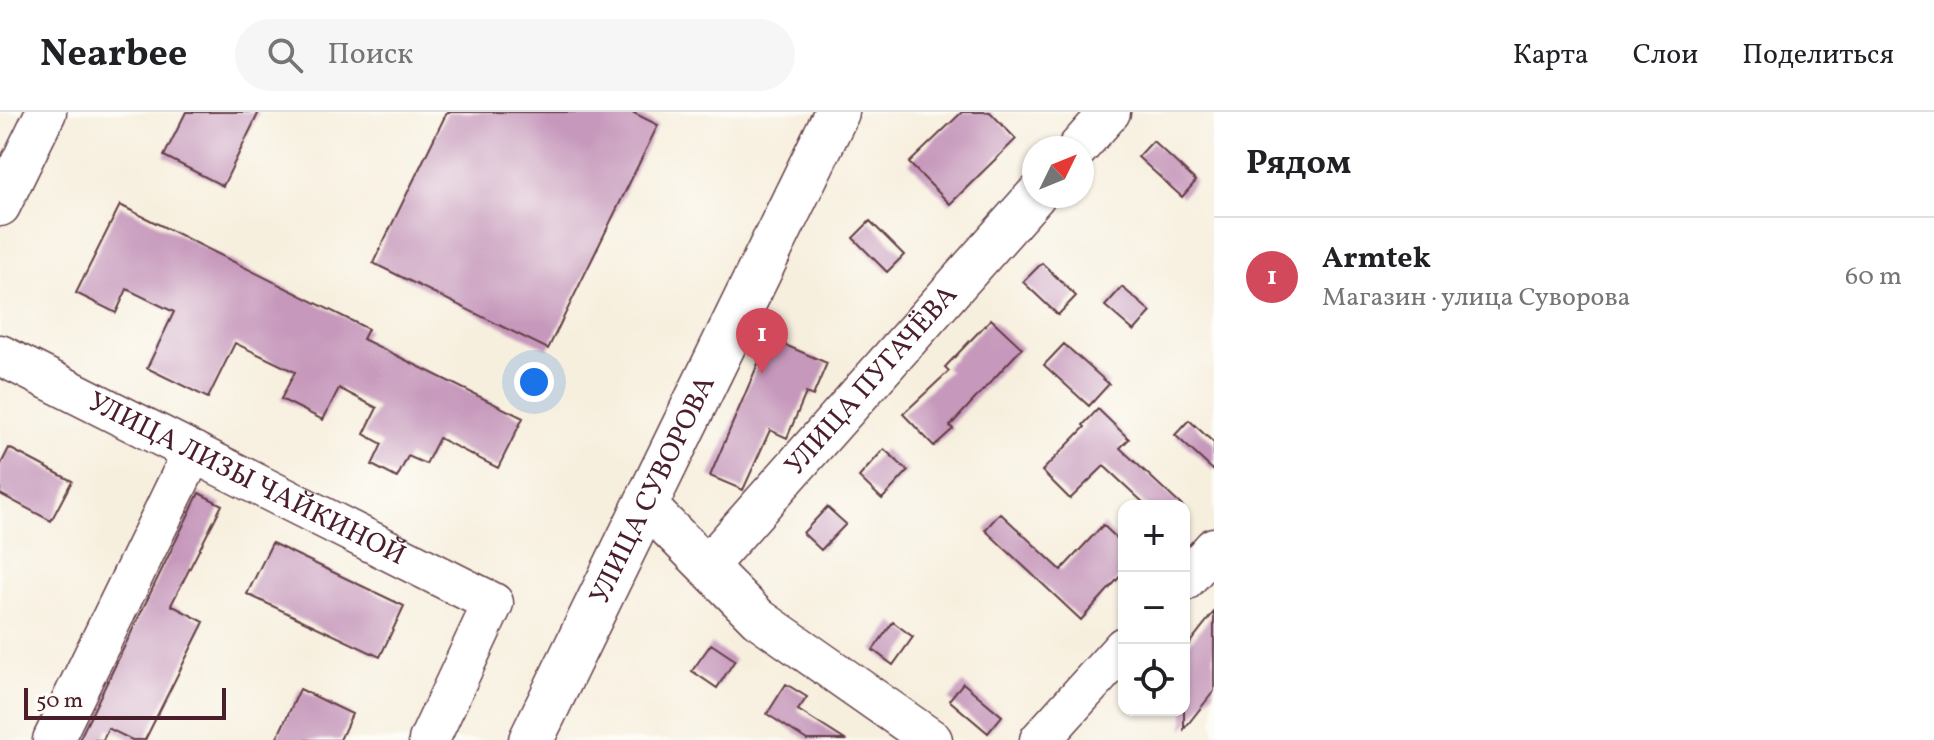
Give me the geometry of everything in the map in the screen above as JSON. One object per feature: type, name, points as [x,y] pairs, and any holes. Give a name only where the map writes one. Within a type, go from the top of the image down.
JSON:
[{"type":"main road","name":"УЛИЦА СУВОРОВА","points":[[531,740],[837,112]]},
{"type":"street","points":[[0,206],[46,112]]},
{"type":"street","points":[[1089,136],[1110,112]]},
{"type":"street","name":"УЛИЦА ПУГАЧЁВА","points":[[707,566],[1024,208]]},
{"type":"street","name":"УЛИЦА ЛИЗЫ ЧАЙКИНОЙ","points":[[0,355],[493,603],[429,740]]},
{"type":"street","points":[[53,740],[193,452]]},
{"type":"street","points":[[646,505],[758,618],[932,740]]},
{"type":"street","points":[[1190,574],[1214,548]]},
{"type":"street","points":[[1040,740],[1118,654]]},
{"type":"building","points":[[186,112],[259,112],[223,186],[164,156]]},
{"type":"building","points":[[447,112],[632,112],[658,125],[548,349],[373,263]]},
{"type":"building","points":[[962,112],[990,112],[1016,139],[950,204],[909,163]]},
{"type":"building","points":[[1153,141],[1196,181],[1182,197],[1138,157]]},
{"type":"building","points":[[120,205],[368,329],[363,339],[523,418],[498,468],[439,438],[426,464],[408,456],[397,478],[372,465],[382,444],[364,434],[377,408],[339,388],[323,420],[281,399],[295,372],[235,343],[208,398],[147,368],[174,312],[127,289],[116,313],[76,293]]},
{"type":"building","points":[[870,221],[904,255],[887,272],[853,238]]},
{"type":"building","points":[[1042,263],[1076,296],[1058,315],[1023,282]]},
{"type":"building","points":[[1122,287],[1151,312],[1134,331],[1105,306]]},
{"type":"building","points":[[991,319],[1022,348],[950,426],[953,429],[934,446],[903,414],[949,371],[945,367]]},
{"type":"building","points":[[769,338],[827,363],[813,396],[806,393],[787,438],[770,430],[743,490],[710,476]]},
{"type":"building","points":[[1064,344],[1109,384],[1089,406],[1044,365]]},
{"type":"building","points":[[1098,409],[1129,439],[1120,448],[1176,500],[1141,500],[1104,466],[1070,499],[1042,471],[1085,427],[1083,425]]},
{"type":"building","points":[[1189,420],[1214,443],[1214,471],[1175,435]]},
{"type":"building","points":[[9,448],[72,481],[51,521],[0,494],[0,466]]},
{"type":"building","points":[[884,449],[908,471],[882,499],[859,477]]},
{"type":"building","points":[[199,493],[222,505],[171,605],[204,622],[145,740],[132,740],[108,728],[103,740],[79,740]]},
{"type":"building","points":[[827,507],[846,524],[821,550],[803,533]]},
{"type":"building","points":[[1000,513],[1061,570],[1103,525],[1118,539],[1118,579],[1081,620],[985,530]]},
{"type":"building","points":[[272,543],[404,606],[380,657],[247,594]]},
{"type":"building","points":[[1214,612],[1214,691],[1184,729],[1184,716],[1190,716],[1190,642]]},
{"type":"building","points":[[893,622],[913,637],[893,665],[873,650]]},
{"type":"building","points":[[711,644],[735,660],[717,688],[692,671]]},
{"type":"building","points":[[963,683],[1002,716],[988,733],[949,700]]},
{"type":"building","points":[[786,684],[807,697],[798,710],[845,740],[807,740],[767,714]]},
{"type":"building","points":[[300,689],[352,714],[340,740],[276,740]]},
{"type":"place","name":"Armtek","points":[[762,374]]}]
